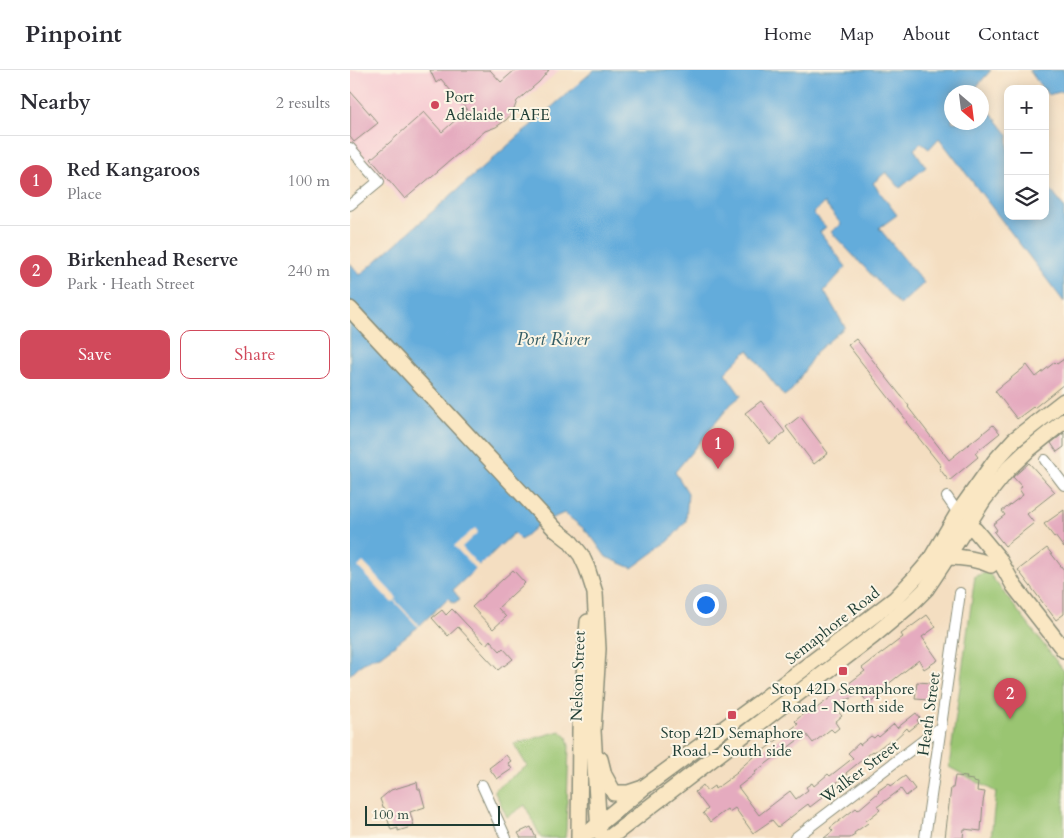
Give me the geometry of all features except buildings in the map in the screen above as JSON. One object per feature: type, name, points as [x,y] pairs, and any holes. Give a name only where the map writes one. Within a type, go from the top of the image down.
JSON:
[{"type":"main road","name":"Nelson Street","points":[[350,309],[555,529],[569,540],[581,555],[595,593],[598,648],[592,731],[598,832]]},
{"type":"main road","name":"Semaphore Road","points":[[581,838],[598,832],[643,788],[895,599],[928,562],[958,513],[995,461],[1014,440],[1064,401]]},
{"type":"main road","name":"Semaphore Road","points":[[609,838],[866,642],[910,605],[926,589],[984,499],[1008,469],[1064,421]]},
{"type":"main road","points":[[958,513],[967,528],[968,536],[991,565],[1014,586]]},
{"type":"main road","points":[[967,528],[975,530],[999,560],[1014,586],[1064,650]]},
{"type":"main road","name":"Nelson Street","points":[[555,529],[583,582],[588,619],[580,730],[581,838]]},
{"type":"main road","points":[[948,557],[965,558],[991,565]]},
{"type":"main road","points":[[592,731],[604,775],[614,793],[628,793],[643,788]]},
{"type":"street","points":[[350,148],[378,181],[350,205]]},
{"type":"street","points":[[1045,460],[1064,485]]},
{"type":"street","points":[[947,497],[958,513]]},
{"type":"street","name":"Heath Street","points":[[925,838],[960,594]]},
{"type":"street","name":"Walker Street","points":[[795,838],[941,727]]},
{"type":"street","points":[[482,785],[506,838]]},
{"type":"shaded area","name":"Port Adelaide TAFE","points":[[350,70],[560,70],[403,204],[350,140]]},
{"type":"green space","points":[[988,572],[1064,671],[1064,837],[1062,838],[991,838],[996,792],[949,767],[975,576]]},
{"type":"green space","points":[[560,731],[567,737],[569,746],[565,838],[541,838],[525,805],[507,817],[494,790],[527,766],[514,744]]},
{"type":"water","name":"Port River","points":[[594,70],[991,70],[978,85],[944,85],[944,130],[989,130],[989,110],[1004,130],[1004,220],[1049,220],[1049,188],[1064,207],[1064,302],[939,138],[929,149],[921,143],[914,149],[926,167],[900,188],[886,172],[873,183],[897,215],[879,228],[924,283],[900,305],[831,232],[841,224],[824,203],[813,213],[826,227],[820,232],[846,267],[824,291],[845,327],[816,352],[792,390],[784,396],[748,350],[725,373],[741,396],[731,404],[675,472],[688,493],[686,521],[669,541],[632,568],[606,557],[583,528],[564,513],[539,524],[521,540],[514,533],[453,590],[460,599],[454,603],[448,598],[418,627],[380,656],[372,658],[359,666],[350,675],[350,263],[360,275]]},
{"type":"water","points":[[1029,70],[1064,70],[1064,91],[1049,95],[1049,85],[1040,85]]},
{"type":"pier","points":[[475,528],[478,532],[462,547],[481,568],[477,571],[454,546]]},
{"type":"pier","points":[[363,562],[397,598],[395,600],[419,625],[418,627],[358,567]]},
{"type":"place","name":"Port Adelaide TAFE","points":[[435,105]]},
{"type":"place","name":"Red Kangaroos","points":[[718,469]]},
{"type":"place","name":"Stop 42D Semaphore Road - North side","points":[[843,671]]},
{"type":"place","name":"Stop 42D Semaphore Road - South side","points":[[732,715]]},
{"type":"place","name":"Birkenhead Reserve","points":[[1010,719]]}]
